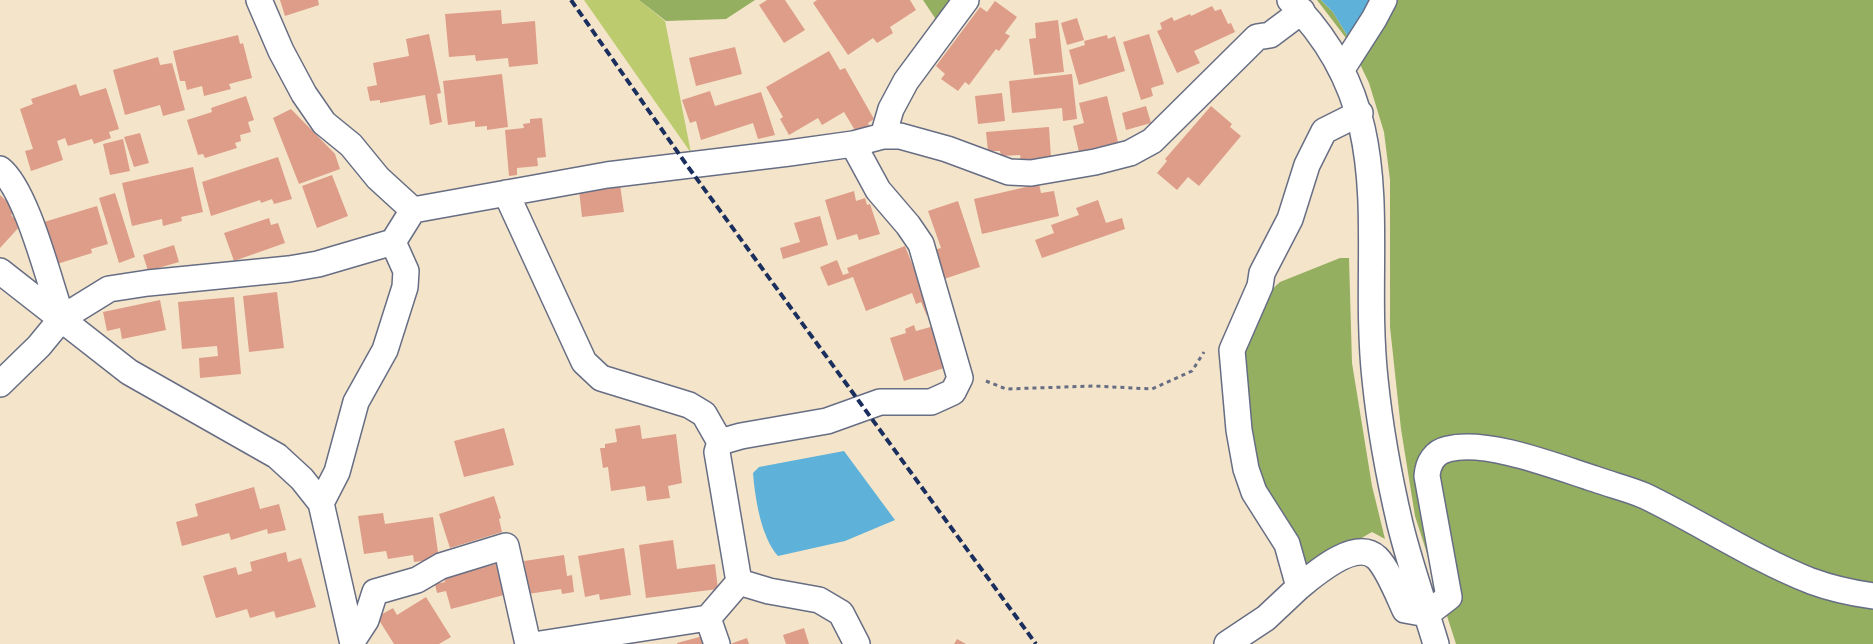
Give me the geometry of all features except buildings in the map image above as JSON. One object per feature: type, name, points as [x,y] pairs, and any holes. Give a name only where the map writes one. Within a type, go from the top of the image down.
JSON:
[{"type":"street","points":[[259,0],[285,60],[304,94],[324,123],[351,145],[378,178],[413,210]]},
{"type":"street","points":[[883,136],[891,109],[906,81],[966,0]]},
{"type":"street","points":[[1342,69],[1384,0]]},
{"type":"street","points":[[0,384],[39,346],[62,318],[109,290],[148,283],[289,269],[318,264],[393,242],[413,210],[607,175],[853,144],[883,136],[900,136],[947,149],[1009,172],[1031,174],[1130,153],[1152,141],[1257,37],[1270,35],[1296,6],[1317,29],[1342,69],[1360,114],[1369,158],[1371,180],[1371,328],[1375,380],[1390,479],[1400,526],[1436,644]]},
{"type":"street","points":[[1299,587],[1287,544],[1254,492],[1246,469],[1239,430],[1232,350],[1260,286],[1262,273],[1290,219],[1307,164],[1324,131],[1360,114]]},
{"type":"street","points":[[720,442],[741,436],[827,421],[880,402],[931,402],[953,392],[960,378],[921,244],[908,225],[878,190],[853,144]]},
{"type":"street","points":[[0,169],[8,176],[30,218],[62,318]]},
{"type":"street","points":[[506,193],[584,362],[600,378],[689,405],[704,414],[720,442],[718,452],[739,582],[708,618],[540,644]]},
{"type":"street","points":[[321,503],[337,472],[356,402],[385,350],[405,288],[406,271],[393,242]]},
{"type":"street","points":[[0,271],[129,372],[277,456],[302,479],[321,503],[353,642]]},
{"type":"street","points":[[1227,644],[1266,618],[1299,587],[1349,552],[1369,553],[1377,558],[1405,610],[1427,614],[1449,597],[1427,476],[1428,468],[1438,453],[1446,449],[1465,446],[1503,452],[1543,462],[1644,495],[1746,550],[1811,581],[1854,594],[1873,596]]},
{"type":"street","points":[[353,642],[366,620],[375,592],[417,580],[441,566],[506,546],[528,644]]},
{"type":"street","points":[[739,582],[769,591],[819,600],[841,613],[857,644]]},
{"type":"street","points":[[708,618],[717,644]]},
{"type":"path","points":[[958,370],[1006,389],[1094,386],[1152,389],[1192,371],[1207,348]]},
{"type":"green space","points":[[584,0],[639,0],[665,21],[691,153]]},
{"type":"green space","points":[[639,0],[755,0],[726,19],[666,21]]},
{"type":"green space","points":[[923,0],[959,0],[939,24]]},
{"type":"green space","points":[[1317,0],[1321,0],[1333,12],[1347,35],[1373,0],[1873,0],[1873,644],[1456,644],[1415,516],[1401,429],[1390,327],[1390,180],[1384,132],[1369,83],[1358,60],[1346,38]]},
{"type":"green space","points":[[1340,258],[1349,258],[1352,363],[1372,486],[1385,539],[1372,532],[1304,571],[1262,487],[1249,448],[1240,352],[1266,295],[1280,282]]},
{"type":"water","points":[[1321,0],[1373,0],[1351,36],[1347,35],[1333,12]]},
{"type":"water","points":[[844,451],[895,520],[845,541],[778,556],[767,539],[763,528],[755,494],[753,473],[759,467]]},
{"type":"railway","points":[[571,0],[686,164],[1036,644]]}]
